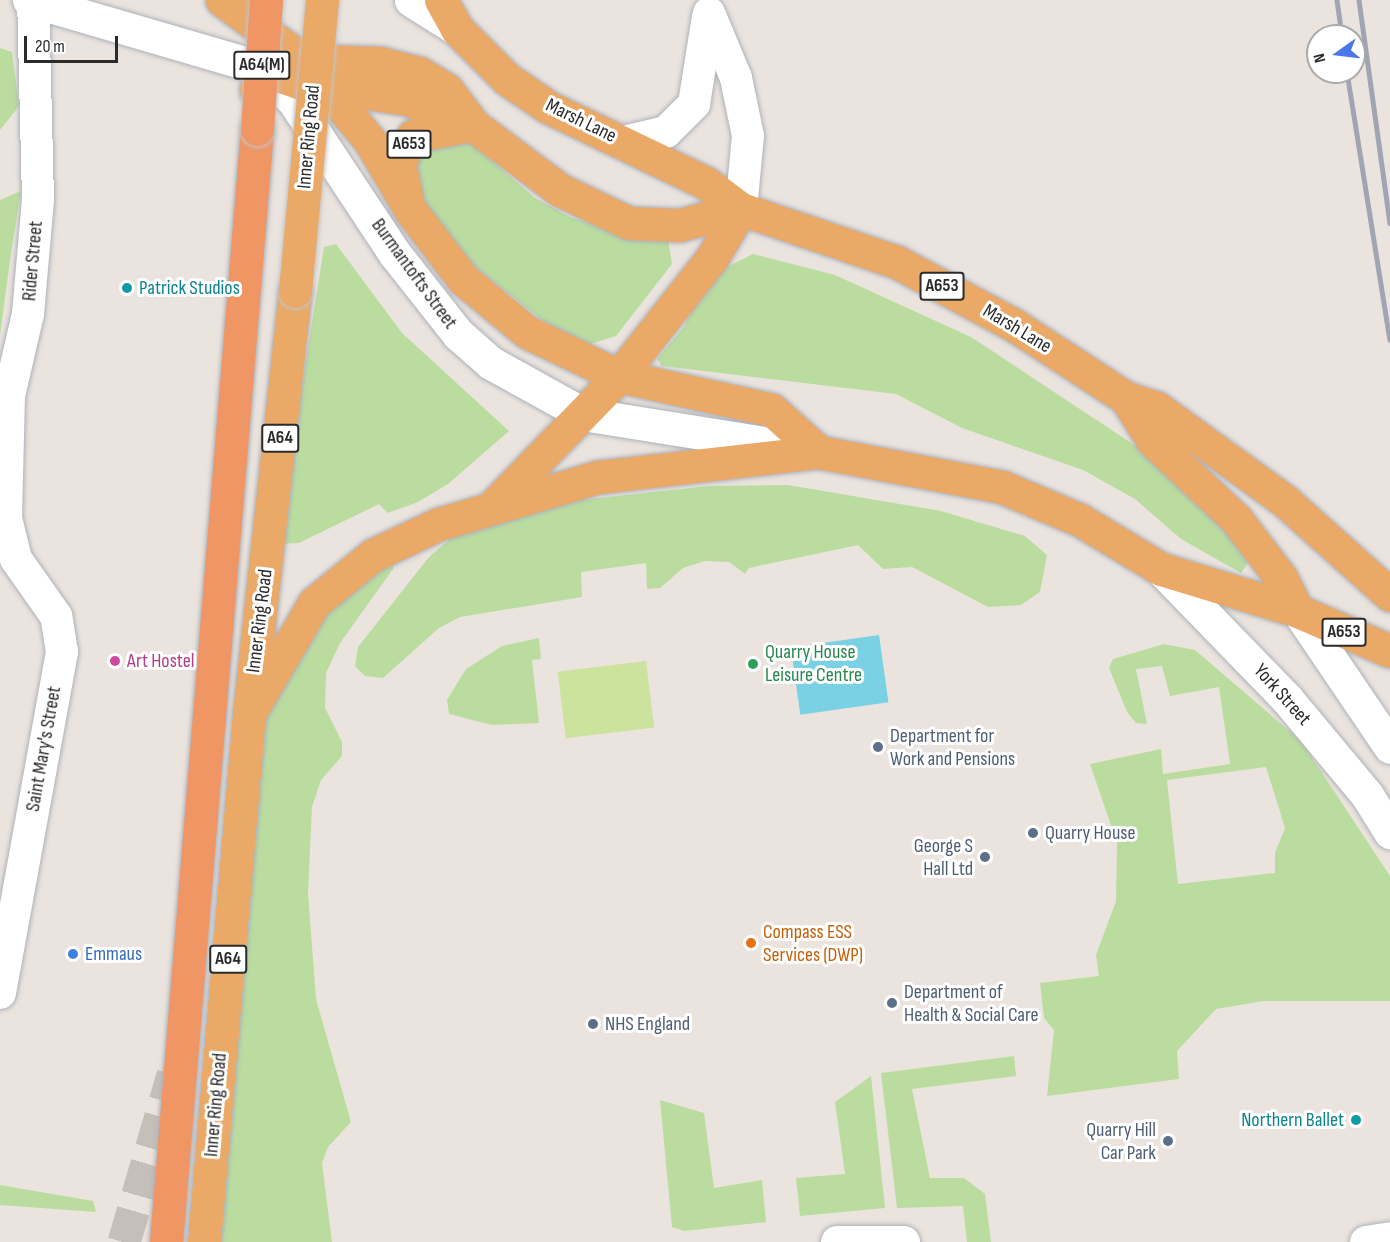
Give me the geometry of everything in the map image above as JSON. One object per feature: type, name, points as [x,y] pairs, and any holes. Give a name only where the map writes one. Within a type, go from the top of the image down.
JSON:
[{"type":"highway","name":"A653","points":[[221,0],[302,59],[370,141],[411,211],[463,279],[527,332],[619,376],[772,410],[819,452],[1002,486],[1080,520],[1161,569],[1298,611],[1390,651]]},
{"type":"highway","points":[[221,0],[244,34],[258,76]]},
{"type":"highway","name":"Inner Ring Road","points":[[166,1242],[267,0]]},
{"type":"highway","name":"Inner Ring Road","points":[[204,1242],[249,714],[296,291],[322,0]]},
{"type":"highway","name":"A653","points":[[441,0],[457,29]]},
{"type":"highway","name":"Marsh Lane","points":[[457,29],[507,79],[548,107],[706,183],[741,209],[897,262],[1014,325],[1126,398],[1157,408],[1242,466],[1390,595]]},
{"type":"highway","name":"A653","points":[[258,76],[302,59],[380,63],[419,73],[447,90],[473,125]]},
{"type":"highway","name":"A653","points":[[258,76],[407,99],[473,125],[560,190],[629,223],[679,225],[741,209]]},
{"type":"highway","name":"A653","points":[[411,211],[399,164],[413,136],[439,127],[473,125]]},
{"type":"highway","points":[[495,504],[619,376],[712,258],[741,209]]},
{"type":"highway","points":[[1126,398],[1153,441],[1236,519],[1281,578],[1298,611]]},
{"type":"highway","points":[[249,714],[314,603],[373,555],[439,524],[495,504],[604,476],[819,452]]},
{"type":"street","name":"Burmantofts Street","points":[[32,0],[258,76],[293,100],[395,254],[458,334],[491,363],[583,414],[819,452]]},
{"type":"street","name":"Rider Street","points":[[6,518],[9,396],[28,314],[38,200],[32,0]]},
{"type":"street","points":[[411,0],[457,29]]},
{"type":"street","points":[[623,142],[666,132],[694,104],[708,7]]},
{"type":"street","points":[[708,7],[736,78],[748,136],[741,209]]},
{"type":"street","points":[[256,126],[258,76]]},
{"type":"street","name":"Saint Mary's Street","points":[[0,993],[62,652],[56,616],[16,559],[6,518]]},
{"type":"street","name":"York Street","points":[[1161,569],[1287,699],[1367,795],[1390,832]]},
{"type":"street","points":[[1298,611],[1390,747]]},
{"type":"street","points":[[1366,1242],[1390,1238]]},
{"type":"street","points":[[837,1242],[904,1242]]},
{"type":"green space","points":[[0,48],[12,52],[19,106],[0,130]]},
{"type":"green space","points":[[441,135],[471,143],[535,198],[570,217],[624,234],[668,239],[672,264],[616,336],[590,344],[546,323],[471,264],[414,194],[414,159]]},
{"type":"green space","points":[[21,191],[10,260],[0,336],[0,200]]},
{"type":"green space","points":[[336,244],[402,333],[509,431],[448,484],[418,502],[388,513],[379,504],[299,543],[277,544],[324,247]]},
{"type":"green space","points":[[753,254],[835,275],[971,337],[1157,460],[1251,558],[1241,573],[1181,539],[1135,499],[1083,470],[962,428],[896,394],[662,366],[657,359],[683,328],[704,288],[717,272]]},
{"type":"green space","points":[[788,485],[941,511],[1025,536],[1047,555],[1040,592],[1021,605],[988,607],[912,567],[883,569],[858,545],[749,568],[745,574],[729,562],[705,561],[683,568],[660,588],[647,589],[646,563],[581,572],[582,597],[460,617],[439,628],[383,678],[365,676],[355,666],[358,647],[429,557],[459,531],[552,503],[709,486]]},
{"type":"green space","points":[[394,560],[393,569],[340,643],[326,673],[325,708],[342,742],[342,756],[321,780],[312,807],[308,893],[316,999],[351,1122],[328,1147],[322,1163],[332,1242],[212,1242],[252,727],[313,613]]},
{"type":"green space","points":[[539,638],[541,659],[532,660],[539,723],[492,725],[449,714],[447,700],[466,669],[502,646]]},
{"type":"green space","points":[[1164,644],[1195,650],[1301,741],[1390,876],[1390,1001],[1264,1001],[1216,1009],[1177,1051],[1179,1079],[1047,1096],[1054,1030],[1044,1018],[1040,983],[1099,976],[1096,955],[1116,901],[1117,843],[1090,764],[1161,749],[1163,774],[1230,764],[1219,687],[1170,696],[1162,666],[1136,669],[1147,724],[1136,723],[1127,712],[1109,668],[1113,659]],"holes":[[[1266,767],[1285,828],[1275,853],[1275,873],[1178,884],[1167,780]]]},
{"type":"green space","points":[[646,661],[654,728],[566,738],[558,672]]},
{"type":"green space","points":[[1014,1056],[1016,1076],[912,1089],[930,1178],[964,1178],[985,1194],[991,1242],[967,1242],[963,1206],[897,1208],[881,1073]]},
{"type":"green space","points":[[871,1076],[885,1208],[800,1216],[796,1178],[845,1174],[835,1102]]},
{"type":"green space","points":[[660,1100],[704,1113],[714,1188],[762,1180],[766,1222],[684,1231],[672,1227]]},
{"type":"green space","points":[[0,1185],[93,1201],[96,1212],[0,1205]]},
{"type":"water","points":[[879,635],[888,702],[800,715],[791,647]]},
{"type":"tunnel","points":[[124,1242],[173,1074]]},
{"type":"railway","points":[[1337,0],[1340,24]]},
{"type":"railway","points":[[1359,0],[1390,223]]},
{"type":"railway","points":[[1349,84],[1390,340]]},
{"type":"place","name":"Patrick Studios","points":[[127,288]]},
{"type":"place","name":"Art Hostel","points":[[115,661]]},
{"type":"place","name":"Quarry House Leisure Centre","points":[[753,664]]},
{"type":"place","name":"Department for Work and Pensions","points":[[878,747]]},
{"type":"place","name":"Quarry House","points":[[1033,833]]},
{"type":"place","name":"George S Hall Ltd","points":[[985,857]]},
{"type":"place","name":"Compass ESS Services (DWP)","points":[[751,943]]},
{"type":"place","name":"Emmaus","points":[[73,954]]},
{"type":"place","name":"Department of Health & Social Care","points":[[892,1003]]},
{"type":"place","name":"NHS England","points":[[593,1024]]},
{"type":"place","name":"Northern Ballet","points":[[1356,1120]]},
{"type":"place","name":"Quarry Hill Car Park","points":[[1168,1141]]}]
